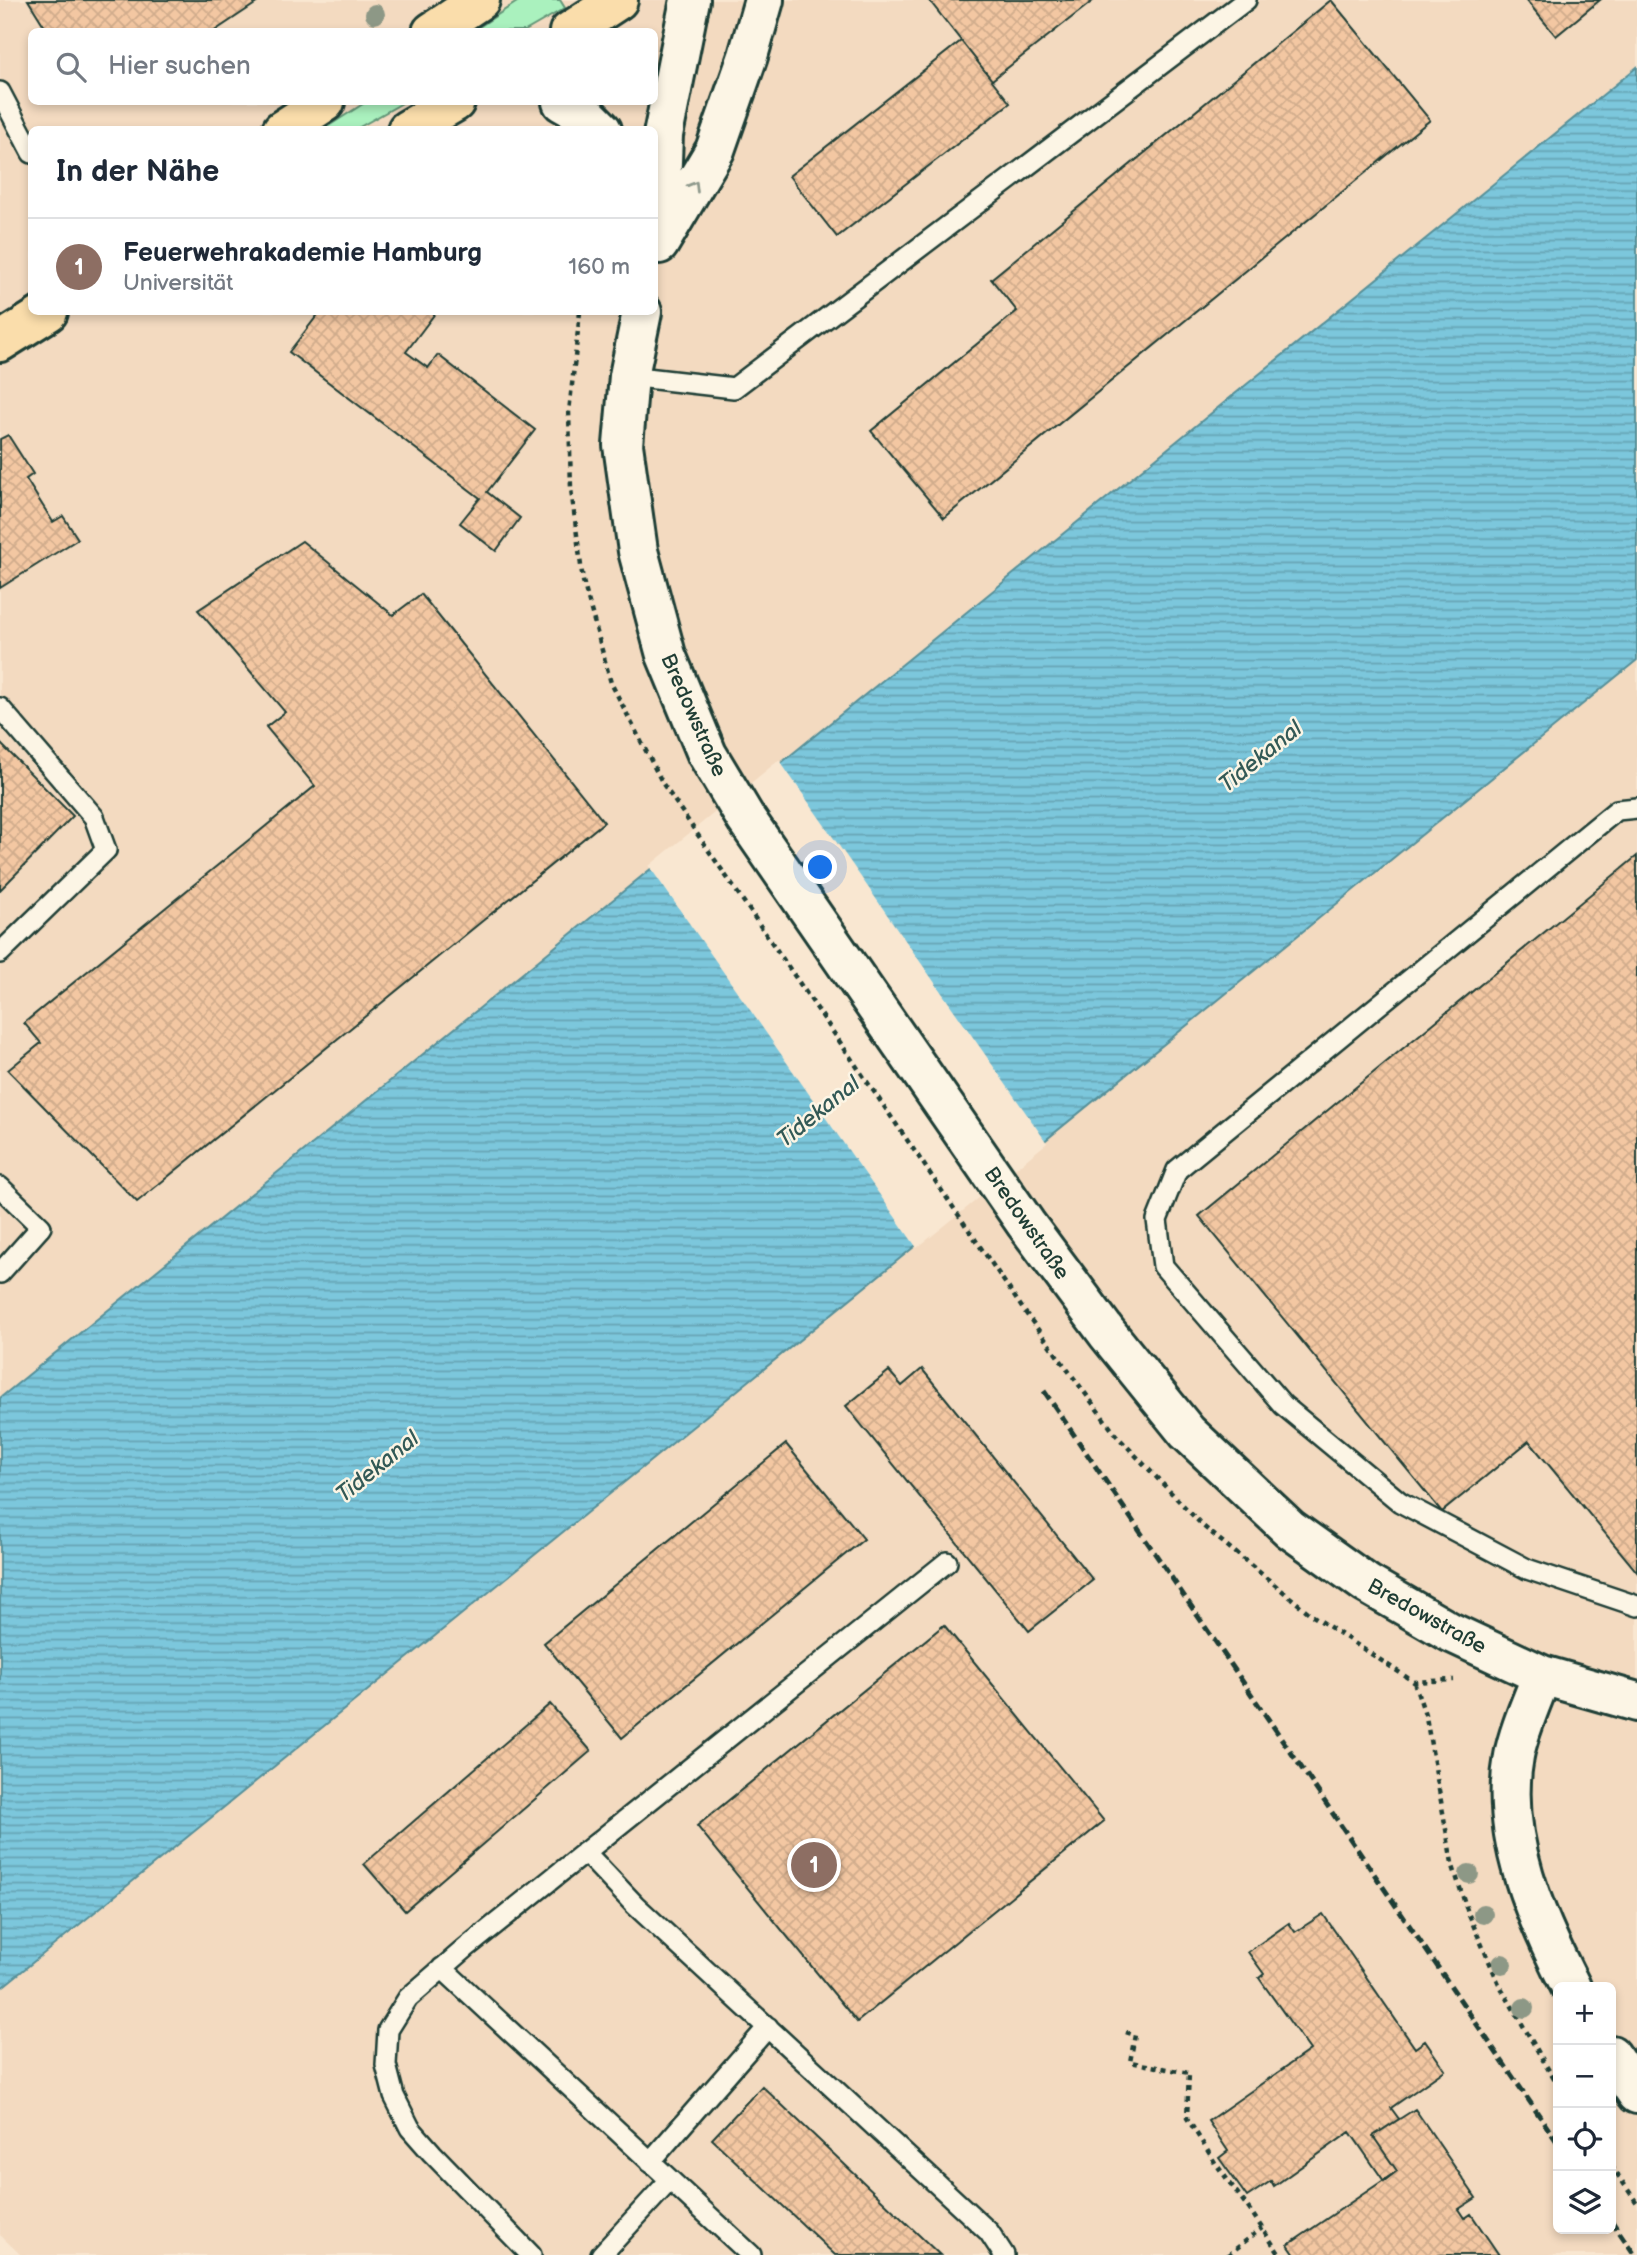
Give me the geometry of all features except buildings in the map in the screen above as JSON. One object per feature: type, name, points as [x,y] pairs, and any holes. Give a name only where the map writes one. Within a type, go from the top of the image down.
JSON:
[{"type":"main road","points":[[438,28],[480,0]]},
{"type":"main road","points":[[575,28],[618,0]]},
{"type":"main road","points":[[288,126],[320,105]]},
{"type":"main road","points":[[414,126],[450,105]]},
{"type":"main road","points":[[0,342],[43,315]]},
{"type":"street","points":[[658,215],[663,135],[690,0]]},
{"type":"street","points":[[658,244],[715,150],[748,56],[764,0]]},
{"type":"street","points":[[567,105],[598,126]]},
{"type":"street","name":"Bredowstraße","points":[[641,315],[629,376],[623,445],[638,551],[666,655],[707,754],[746,819],[1026,1224],[1107,1334],[1187,1432],[1290,1529],[1379,1591],[1450,1632],[1542,1675],[1637,1702]]},
{"type":"street","points":[[1542,1675],[1514,1756],[1511,1802],[1517,1851],[1544,1933],[1569,1982]]},
{"type":"street","points":[[1616,2062],[1637,2094]]},
{"type":"lane","points":[[629,376],[734,388],[1246,0]]},
{"type":"lane","points":[[0,92],[28,145]]},
{"type":"lane","points":[[0,708],[94,817],[106,850],[0,953]]},
{"type":"lane","points":[[1637,808],[1617,810],[1177,1170],[1157,1220],[1163,1266],[1283,1405],[1400,1502],[1527,1569],[1637,1606]]},
{"type":"lane","points":[[0,1187],[41,1227],[0,1273]]},
{"type":"lane","points":[[531,2255],[410,2128],[394,2096],[386,2065],[388,2030],[408,1998],[442,1968],[947,1562]]},
{"type":"lane","points":[[585,1852],[635,1905],[989,2232],[1004,2255]]},
{"type":"lane","points":[[442,1968],[751,2255]]},
{"type":"lane","points":[[650,2162],[768,2027]]},
{"type":"lane","points":[[601,2255],[670,2180]]},
{"type":"path","points":[[580,315],[569,412],[571,489],[583,581],[611,683],[663,784],[985,1252]]},
{"type":"path","points":[[1414,1682],[1426,1717],[1452,1863],[1468,1913],[1499,1984],[1553,2077]]},
{"type":"path","points":[[1126,2032],[1135,2035],[1130,2062],[1189,2073],[1186,2118],[1280,2255]]},
{"type":"path","points":[[1615,2171],[1637,2203]]},
{"type":"path","points":[[1228,2255],[1262,2228]]},
{"type":"shaded area","points":[[0,0],[1637,0],[1637,67],[0,1398]]},
{"type":"shaded area","points":[[1637,660],[1637,2255],[21,2255],[0,2235],[0,1989]]},
{"type":"green space","points":[[520,0],[560,0],[565,8],[530,28],[478,28]]},
{"type":"green space","points":[[361,105],[399,105],[361,126],[329,126]]},
{"type":"water","name":"Tidekanal","points":[[1637,67],[1637,660],[0,1989],[0,1398]]},
{"type":"pier","points":[[779,760],[1047,1143],[917,1248],[649,866]]},
{"type":"railway","points":[[1044,1391],[1553,2136]]},
{"type":"railway","points":[[1616,2227],[1635,2255]]},
{"type":"place","name":"Feuerwehrakademie Hamburg","points":[[814,1865]]}]
